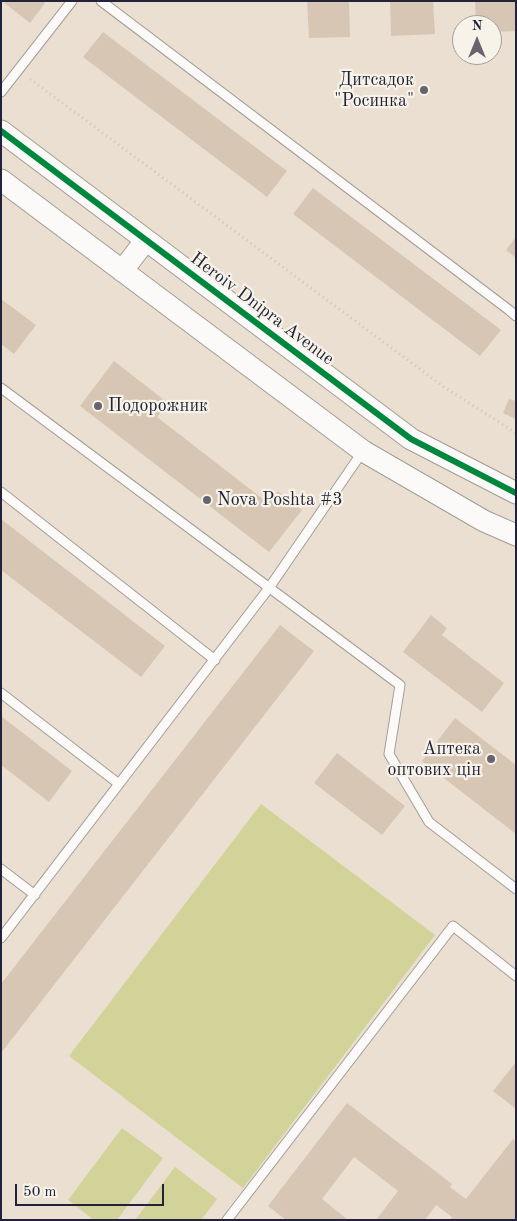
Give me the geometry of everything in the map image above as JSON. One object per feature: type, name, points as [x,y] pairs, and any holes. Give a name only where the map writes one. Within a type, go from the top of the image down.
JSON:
[{"type":"street","name":"Heroiv Dnipra Avenue","points":[[1,132],[411,438],[516,493]]},
{"type":"street","points":[[1,180],[363,451],[484,521],[516,535]]},
{"type":"street","points":[[122,271],[146,240]]},
{"type":"lane","points":[[1,92],[72,1]]},
{"type":"lane","points":[[101,1],[516,316]]},
{"type":"lane","points":[[1,388],[400,685],[389,754],[429,822],[516,889]]},
{"type":"lane","points":[[1,938],[269,588],[363,451]]},
{"type":"lane","points":[[1,492],[215,660]]},
{"type":"lane","points":[[1,693],[119,784]]},
{"type":"lane","points":[[1,869],[35,895]]},
{"type":"lane","points":[[227,1220],[453,926],[516,976]]},
{"type":"path","points":[[18,70],[444,387],[516,433]]},
{"type":"green space","points":[[261,804],[435,935],[243,1188],[69,1056]]},
{"type":"green space","points":[[122,1128],[163,1158],[117,1220],[94,1220],[68,1200]]},
{"type":"green space","points":[[175,1167],[217,1199],[201,1220],[135,1220]]},
{"type":"building","points":[[2,1],[43,1],[45,3],[30,23]]},
{"type":"building","points":[[307,1],[349,1],[350,37],[309,38]]},
{"type":"building","points":[[390,1],[433,1],[435,34],[391,36]]},
{"type":"building","points":[[475,1],[516,1],[516,31],[502,32],[502,15],[476,15]]},
{"type":"building","points":[[103,32],[287,171],[267,197],[83,57]]},
{"type":"building","points":[[313,188],[501,330],[480,356],[293,214]]},
{"type":"building","points":[[516,237],[516,258],[506,250]]},
{"type":"building","points":[[1,299],[36,325],[14,354],[1,344]]},
{"type":"building","points":[[114,361],[168,403],[157,417],[268,503],[278,491],[302,510],[269,552],[80,406]]},
{"type":"building","points":[[509,399],[516,401],[516,419],[503,413]]},
{"type":"building","points":[[1,519],[165,646],[141,677],[1,570]]},
{"type":"building","points":[[431,615],[447,628],[442,635],[504,683],[482,712],[403,652]]},
{"type":"building","points":[[280,625],[314,651],[1,1053],[1,984]]},
{"type":"building","points":[[1,716],[72,771],[49,802],[1,765]]},
{"type":"building","points":[[455,718],[516,765],[516,834],[422,761]]},
{"type":"building","points":[[337,753],[405,806],[382,835],[314,783]]},
{"type":"building","points":[[516,1062],[516,1109],[493,1091]]},
{"type":"building","points":[[347,1103],[452,1184],[450,1187],[466,1199],[513,1139],[516,1142],[516,1220],[450,1220],[452,1217],[436,1205],[425,1220],[376,1220],[398,1191],[354,1157],[322,1199],[348,1220],[286,1220],[268,1206]]},
{"type":"cycle path","points":[[1,131],[411,439],[516,493]]},
{"type":"place","name":"Дитсадок \"Росинка\"","points":[[424,90]]},
{"type":"place","name":"Подорожник","points":[[98,406]]},
{"type":"place","name":"Nova Poshta #3","points":[[207,500]]},
{"type":"place","name":"Аптека оптових цін","points":[[491,759]]}]
